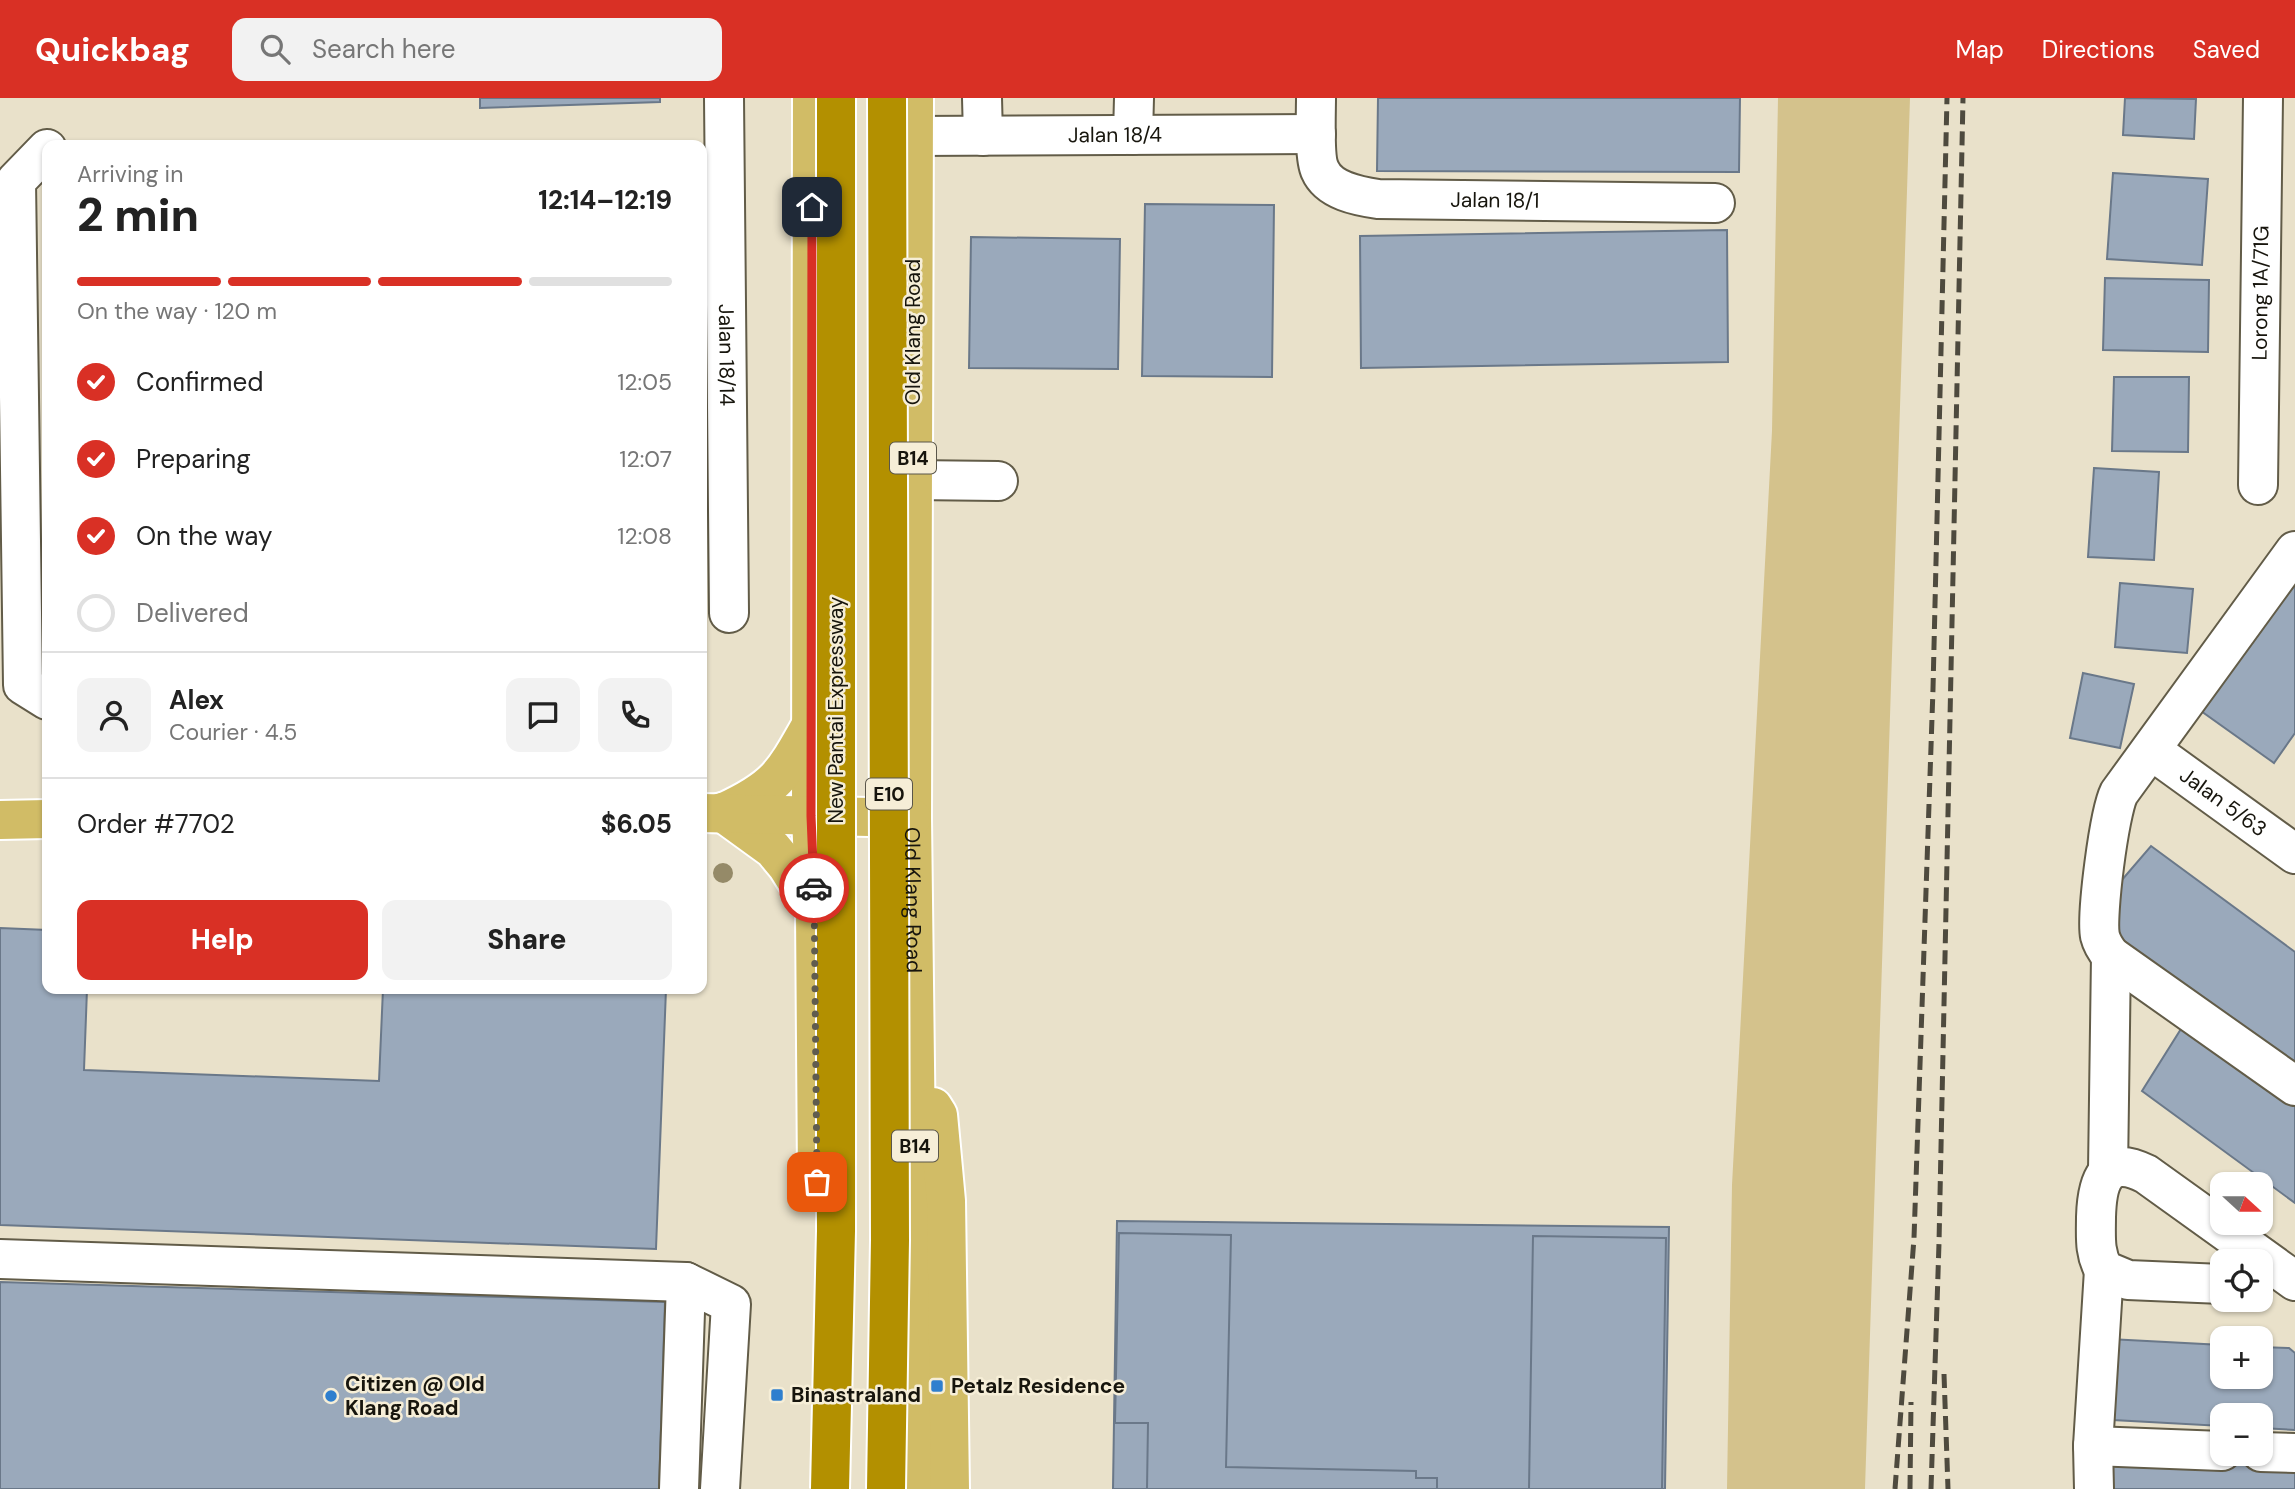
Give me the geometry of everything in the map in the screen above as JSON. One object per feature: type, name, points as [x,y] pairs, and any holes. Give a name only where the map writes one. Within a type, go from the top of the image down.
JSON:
[{"type":"highway","name":"New Pantai Expressway","points":[[830,1489],[836,1231],[835,98]]},
{"type":"highway","name":"E10","points":[[887,98],[890,1240],[918,1486]]},
{"type":"main road","points":[[812,98],[811,816],[816,911],[818,1448],[815,1489]]},
{"type":"main road","name":"Old Klang Road","points":[[914,98],[912,818],[918,1486]]},
{"type":"main road","points":[[712,812],[769,787],[785,771],[811,725]]},
{"type":"main road","points":[[712,812],[912,818]]},
{"type":"main road","points":[[712,812],[773,849],[788,866],[816,911]]},
{"type":"main road","points":[[0,820],[42,819]]},
{"type":"street","name":"Jalan 18/14","points":[[724,98],[729,613]]},
{"type":"street","points":[[982,98],[983,136]]},
{"type":"street","points":[[1133,135],[1134,98]]},
{"type":"street","name":"Lorong 1A/71G","points":[[2258,485],[2263,98]]},
{"type":"street","name":"Jalan 18/4","points":[[914,136],[1133,135],[1316,116]]},
{"type":"street","name":"Jalan 18/1","points":[[1316,116],[1320,170],[1332,184],[1352,195],[1378,198],[1715,203]]},
{"type":"street","points":[[42,154],[16,181],[10,540],[23,685],[42,696]]},
{"type":"street","points":[[913,480],[998,481]]},
{"type":"street","points":[[2295,551],[2119,793],[2113,808],[2099,928],[2101,938],[2111,956],[2295,1086]]},
{"type":"street","name":"Jalan 5/63","points":[[2151,750],[2295,855]]},
{"type":"street","points":[[2094,1489],[2093,1446],[2104,1270],[2096,1252],[2096,1198],[2102,1179],[2108,1171],[2111,956]]},
{"type":"street","points":[[2108,1171],[2125,1167],[2146,1174],[2242,1249]]},
{"type":"street","points":[[0,1259],[685,1282],[731,1304],[720,1489]]},
{"type":"street","points":[[2273,1269],[2295,1281]]},
{"type":"street","points":[[2104,1270],[2129,1280],[2210,1283]]},
{"type":"street","points":[[679,1489],[685,1282]]},
{"type":"street","points":[[2093,1446],[2210,1451]]},
{"type":"street","points":[[2273,1452],[2295,1453]]},
{"type":"shaded area","points":[[1778,98],[1910,98],[1865,1489],[1727,1489],[1732,1185],[1772,431]]},
{"type":"building","points":[[480,98],[660,98],[660,102],[480,108]]},
{"type":"building","points":[[1378,98],[1740,98],[1739,172],[1377,171]]},
{"type":"building","points":[[2125,98],[2196,99],[2194,139],[2123,135]]},
{"type":"building","points":[[2113,173],[2208,179],[2202,265],[2107,259]]},
{"type":"building","points":[[1145,204],[1274,205],[1272,377],[1142,376]]},
{"type":"building","points":[[1727,230],[1728,362],[1361,368],[1360,236]]},
{"type":"building","points":[[971,237],[1120,239],[1118,369],[969,368]]},
{"type":"building","points":[[2105,278],[2209,280],[2208,352],[2103,350]]},
{"type":"building","points":[[2114,377],[2189,377],[2188,452],[2112,451]]},
{"type":"building","points":[[2094,468],[2159,472],[2154,560],[2088,557]]},
{"type":"building","points":[[2295,582],[2295,733],[2274,763],[2201,711]]},
{"type":"building","points":[[2120,583],[2193,589],[2187,653],[2115,647]]},
{"type":"building","points":[[2083,673],[2134,684],[2120,748],[2070,738]]},
{"type":"building","points":[[2151,846],[2295,952],[2295,1062],[2111,935],[2115,888]]},
{"type":"building","points":[[0,928],[42,930],[42,994],[87,994],[84,1070],[379,1081],[383,994],[666,994],[656,1249],[0,1225]]},
{"type":"building","points":[[2186,1021],[2295,1099],[2295,1203],[2273,1187],[2273,1172],[2253,1172],[2142,1091]]},
{"type":"building","points":[[1117,1221],[1669,1227],[1665,1489],[1113,1489]]},
{"type":"building","points":[[1119,1233],[1231,1235],[1226,1467],[1416,1471],[1416,1478],[1437,1478],[1437,1489],[1147,1489],[1148,1423],[1115,1423]]},
{"type":"building","points":[[1533,1236],[1666,1238],[1662,1489],[1529,1489]]},
{"type":"building","name":"Citizen @ Old Klang Road","points":[[0,1282],[665,1302],[659,1489],[0,1489]]},
{"type":"building","points":[[2109,1339],[2210,1344],[2210,1389],[2273,1389],[2273,1347],[2289,1348],[2295,1353],[2295,1430],[2273,1429],[2273,1403],[2210,1403],[2210,1425],[2113,1420]]},
{"type":"building","points":[[2113,1463],[2295,1465],[2295,1489],[2110,1489]]},
{"type":"railway","points":[[1895,1489],[1914,1238],[1933,689],[1947,98]]},
{"type":"railway","points":[[1931,1489],[1939,1243],[1963,98]]},
{"type":"railway","points":[[1944,1374],[1948,1489]]},
{"type":"railway","points":[[1910,1489],[1911,1402]]},
{"type":"way so far","points":[[814,888],[817,1182]]},
{"type":"place","name":"Petalz Residence","points":[[937,1386]]},
{"type":"place","name":"Binastraland","points":[[777,1395]]},
{"type":"place","name":"Citizen @ Old Klang Road","points":[[331,1396]]},
{"type":"route","points":[[812,207],[811,816],[814,888]]}]
